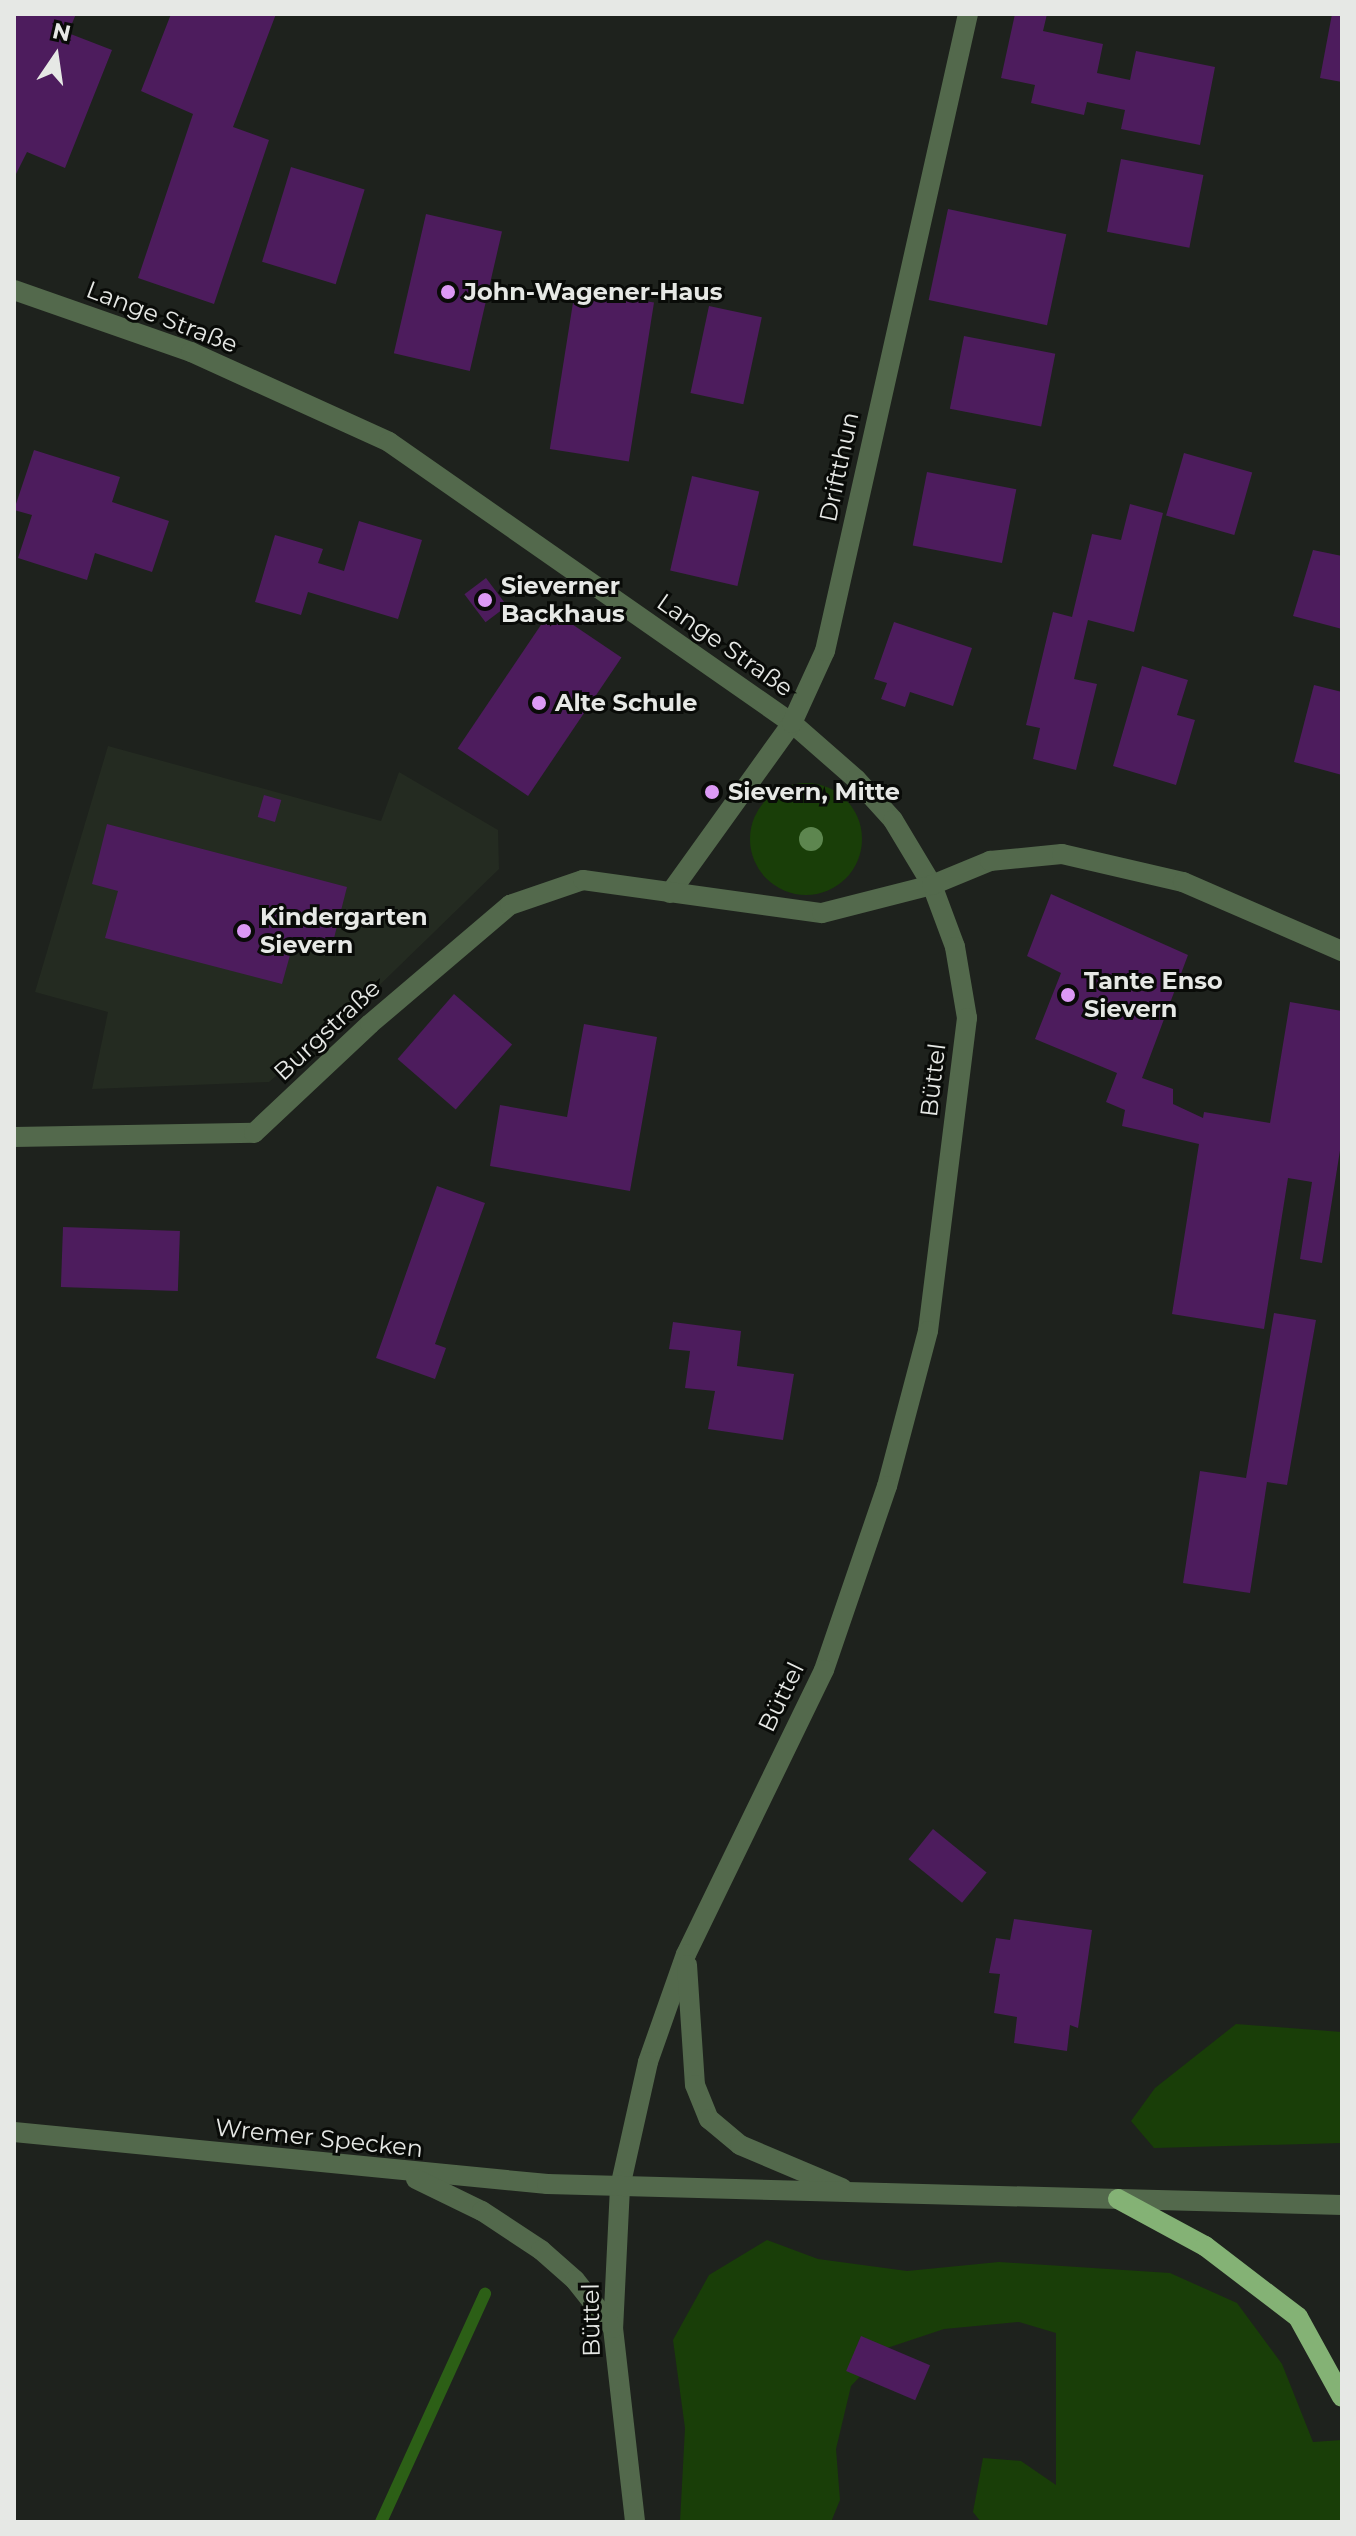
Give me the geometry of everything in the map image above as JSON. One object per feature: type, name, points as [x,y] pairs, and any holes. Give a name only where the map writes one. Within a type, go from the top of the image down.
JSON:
[{"type":"main road","points":[[1118,2199],[1205,2246],[1298,2317],[1342,2397]]},
{"type":"street","name":"Driftthun","points":[[670,893],[792,723],[825,651],[968,14]]},
{"type":"street","name":"Lange Straße","points":[[14,290],[191,352],[389,442],[792,723],[856,779],[893,820],[932,885]]},
{"type":"street","points":[[932,885],[990,861],[1062,854],[1183,882],[1342,951]]},
{"type":"street","name":"Burgstraße","points":[[14,1137],[254,1133],[370,1024],[510,905],[583,880],[822,913],[932,885]]},
{"type":"street","name":"Büttel","points":[[635,2522],[613,2328],[620,2187],[648,2062],[686,1954],[824,1670],[887,1486],[928,1331],[967,1018],[955,947],[932,885]]},
{"type":"street","points":[[686,1954],[695,2085],[709,2119],[740,2145],[853,2192]]},
{"type":"street","name":"Wremer Specken","points":[[14,2132],[405,2173],[620,2187],[1342,2205]]},
{"type":"street","points":[[405,2173],[482,2211],[541,2250],[575,2280],[613,2328]]},
{"type":"shaded area","name":"Kindergarten Sievern","points":[[108,746],[381,821],[399,772],[498,830],[499,869],[358,1006],[269,1082],[92,1089],[108,1012],[35,992]]},
{"type":"green space","points":[[806,783],[827,788],[845,800],[857,818],[862,839],[857,860],[845,878],[827,890],[806,895],[785,890],[767,878],[755,860],[750,839],[755,818],[767,800],[785,788]]},
{"type":"green space","points":[[1236,2024],[1342,2032],[1342,2143],[1154,2148],[1131,2121],[1155,2088]]},
{"type":"green space","points":[[767,2240],[818,2259],[907,2271],[999,2262],[1170,2273],[1237,2303],[1282,2364],[1313,2442],[1342,2440],[1342,2522],[981,2522],[973,2512],[983,2458],[1021,2461],[1056,2485],[1056,2333],[1019,2322],[944,2329],[887,2348],[851,2386],[836,2449],[840,2500],[831,2522],[680,2522],[685,2428],[673,2340],[709,2275]]},
{"type":"building","points":[[14,14],[76,14],[68,33],[112,50],[65,168],[27,152],[14,178]]},
{"type":"building","points":[[171,14],[276,14],[233,127],[269,140],[214,304],[138,278],[193,114],[141,91]]},
{"type":"building","points":[[1015,14],[1047,14],[1043,31],[1103,44],[1097,73],[1130,80],[1136,51],[1215,67],[1200,145],[1121,129],[1125,110],[1087,102],[1084,115],[1031,103],[1035,85],[1001,78]]},
{"type":"building","points":[[1332,14],[1342,14],[1342,82],[1320,78]]},
{"type":"building","points":[[1121,159],[1203,175],[1189,248],[1107,232]]},
{"type":"building","points":[[291,167],[365,190],[336,284],[262,262]]},
{"type":"building","points":[[948,209],[1066,234],[1047,325],[929,300]]},
{"type":"building","name":"John-Wagener-Haus","points":[[426,214],[502,232],[470,371],[394,353]]},
{"type":"building","points":[[575,290],[654,303],[629,462],[550,449]]},
{"type":"building","points":[[709,306],[762,317],[743,404],[690,393]]},
{"type":"building","points":[[964,336],[1055,354],[1041,426],[950,409]]},
{"type":"building","points":[[34,450],[120,477],[112,502],[169,521],[152,572],[95,553],[87,580],[18,558],[32,515],[14,510]]},
{"type":"building","points":[[1184,453],[1252,473],[1234,535],[1166,515]]},
{"type":"building","points":[[927,472],[1016,489],[1002,563],[913,546]]},
{"type":"building","points":[[692,476],[759,492],[737,586],[670,571]]},
{"type":"building","points":[[1130,504],[1163,513],[1134,632],[1088,620],[1074,679],[1097,684],[1076,770],[1033,759],[1040,728],[1026,725],[1053,612],[1072,617],[1092,534],[1121,540]]},
{"type":"building","points":[[359,521],[422,540],[398,619],[308,592],[301,615],[255,602],[275,535],[323,549],[318,563],[344,571]]},
{"type":"building","points":[[1313,550],[1342,556],[1342,629],[1293,616]]},
{"type":"building","name":"Sieverner Backhaus","points":[[486,578],[507,606],[486,622],[464,594]]},
{"type":"building","name":"Alte Schule","points":[[551,610],[621,658],[528,796],[458,748]]},
{"type":"building","points":[[894,622],[972,648],[953,706],[910,692],[905,707],[881,699],[887,683],[874,679]]},
{"type":"building","points":[[1142,666],[1188,680],[1177,715],[1195,720],[1176,785],[1113,766]]},
{"type":"building","points":[[1314,685],[1342,692],[1342,775],[1294,762]]},
{"type":"building","points":[[264,795],[281,800],[275,822],[258,817]]},
{"type":"building","points":[[107,824],[347,887],[332,946],[295,937],[282,984],[105,938],[118,891],[92,884]]},
{"type":"building","points":[[1051,894],[1188,955],[1142,1078],[1173,1089],[1173,1104],[1203,1118],[1204,1112],[1270,1123],[1290,1002],[1342,1011],[1342,1138],[1322,1263],[1300,1259],[1312,1182],[1288,1178],[1264,1329],[1172,1314],[1199,1144],[1122,1126],[1125,1110],[1106,1102],[1117,1073],[1035,1039],[1061,973],[1027,956]]},
{"type":"building","points":[[454,994],[512,1045],[456,1109],[398,1059]]},
{"type":"building","points":[[584,1024],[657,1037],[630,1191],[490,1166],[500,1105],[567,1117]]},
{"type":"building","points":[[437,1186],[485,1203],[435,1344],[446,1348],[435,1379],[376,1358]]},
{"type":"building","points":[[63,1227],[180,1231],[178,1291],[61,1287]]},
{"type":"building","points":[[1274,1313],[1316,1320],[1287,1485],[1267,1482],[1250,1593],[1183,1583],[1200,1471],[1246,1478]]},
{"type":"building","points":[[673,1322],[741,1331],[737,1366],[794,1374],[783,1440],[708,1429],[715,1391],[685,1388],[690,1351],[669,1349]]},
{"type":"building","points":[[933,1829],[987,1872],[962,1903],[908,1859]]},
{"type":"building","points":[[1014,1919],[1092,1930],[1078,2028],[1070,2025],[1067,2051],[1014,2043],[1017,2017],[994,2013],[1000,1974],[989,1973],[996,1938],[1010,1940]]},
{"type":"building","points":[[861,2336],[930,2365],[915,2400],[846,2371]]},
{"type":"waterway","points":[[381,2522],[485,2294]]},
{"type":"place","name":"John-Wagener-Haus","points":[[448,292]]},
{"type":"place","name":"Sieverner Backhaus","points":[[485,600]]},
{"type":"place","name":"Alte Schule","points":[[539,703]]},
{"type":"place","name":"Sievern, Mitte","points":[[712,792]]},
{"type":"place","name":"Kindergarten Sievern","points":[[244,931]]},
{"type":"place","name":"Tante Enso Sievern","points":[[1068,995]]}]
